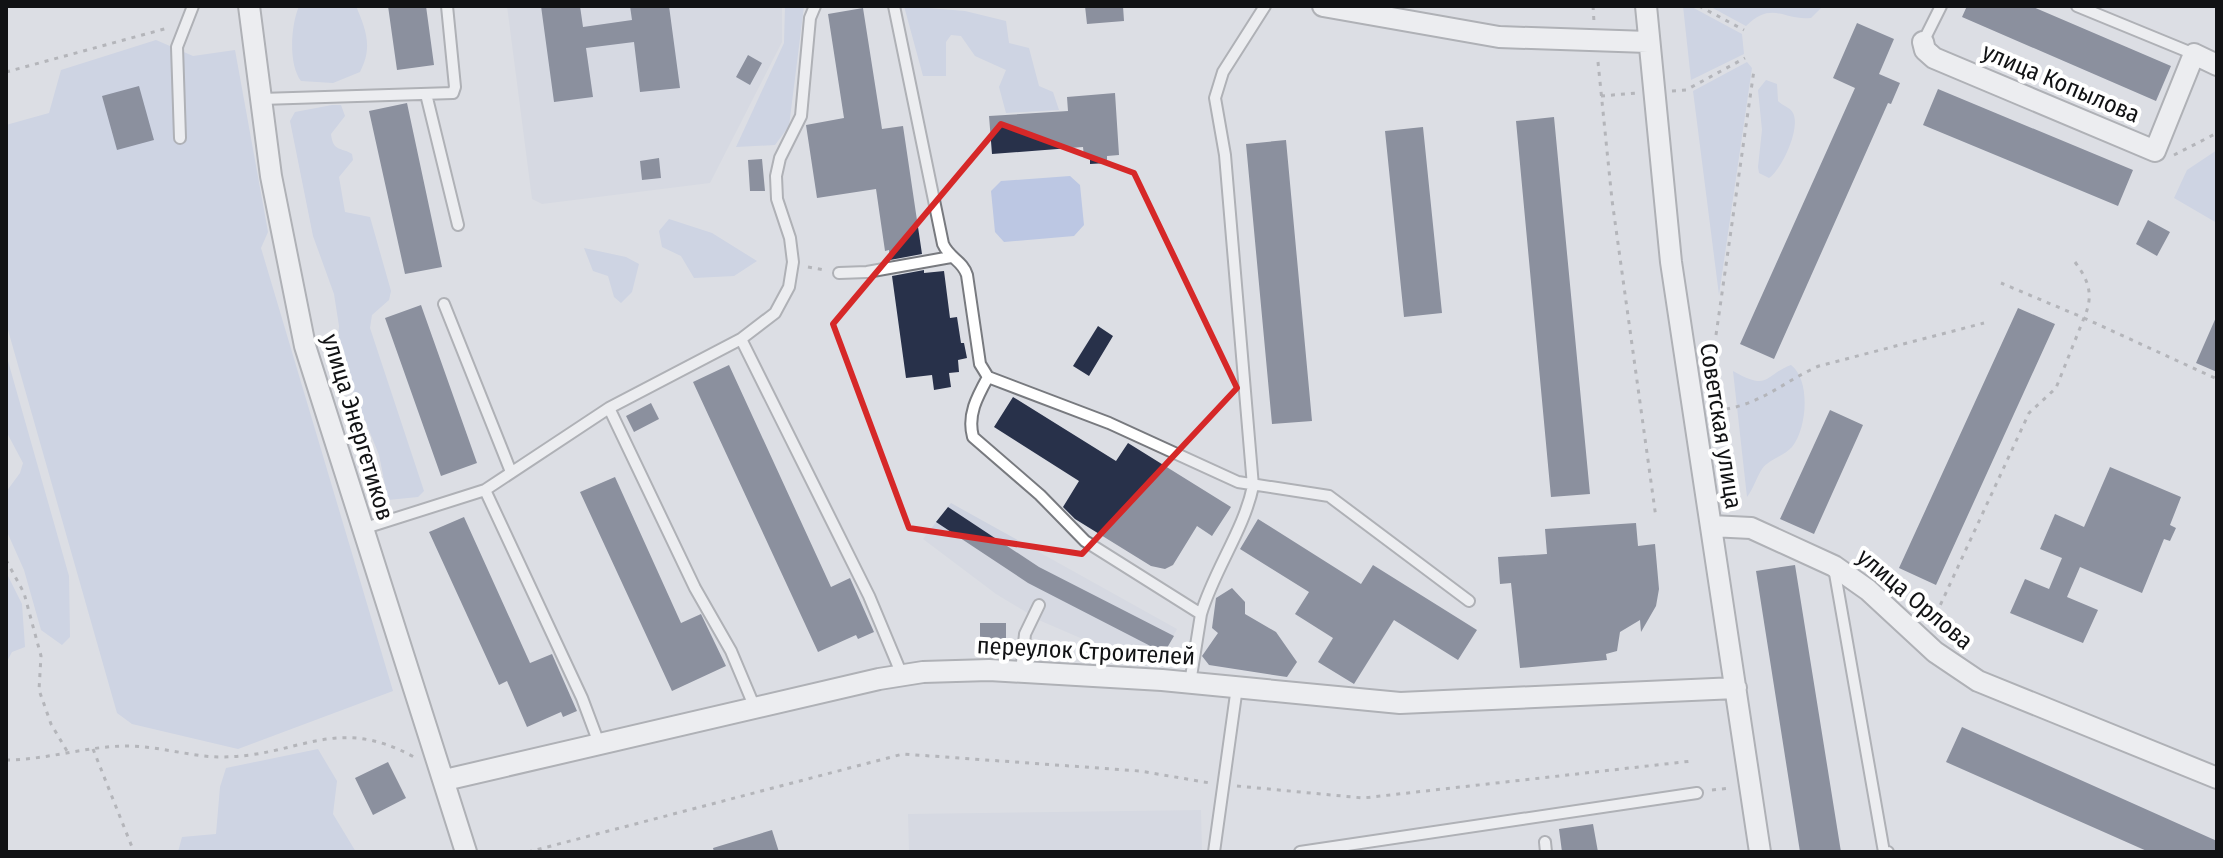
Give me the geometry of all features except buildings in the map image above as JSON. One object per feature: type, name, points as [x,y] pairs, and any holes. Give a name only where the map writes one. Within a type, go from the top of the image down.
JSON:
[{"type":"street","name":"улица Энергетиков","points":[[249,6],[294,298],[319,396],[466,852]]},
{"type":"street","points":[[1323,6],[1499,37],[1648,42]]},
{"type":"street","name":"Советская улица","points":[[1646,6],[1671,262],[1760,852]]},
{"type":"street","name":"улица Копылова","points":[[1923,42],[1934,58],[2155,151],[2194,54]]},
{"type":"street","points":[[2194,54],[2217,65]]},
{"type":"street","name":"улица Орлова","points":[[1711,526],[1751,528],[1834,566],[1868,590],[1935,652],[1978,681],[2217,778]]},
{"type":"street","name":"переулок Строителей","points":[[442,772],[600,746],[902,675],[955,670],[1190,683],[1400,703],[1736,688]]},
{"type":"lane","points":[[180,138],[175,69],[177,47],[193,6]]},
{"type":"lane","points":[[261,99],[455,91],[447,6]]},
{"type":"lane","points":[[362,529],[485,490],[609,408],[741,339],[775,313],[789,287],[793,262],[776,176],[780,158],[801,116],[810,18],[815,6]]},
{"type":"lane","points":[[894,6],[943,244],[951,257],[965,267],[980,364],[988,377],[1109,423],[1253,486],[1312,493],[1343,503],[1469,601]]},
{"type":"lane","points":[[1190,683],[1201,614],[1218,565],[1249,505],[1253,486],[1225,155],[1215,98],[1223,72],[1265,6]]},
{"type":"lane","points":[[1923,42],[1941,6]]},
{"type":"lane","points":[[2077,6],[2194,54]]},
{"type":"lane","points":[[426,94],[458,225]]},
{"type":"lane","points":[[839,273],[867,272],[951,257]]},
{"type":"lane","points":[[444,304],[511,472]]},
{"type":"lane","points":[[741,339],[869,596],[902,675]]},
{"type":"lane","points":[[988,377],[972,412],[970,425],[973,437],[1040,495],[1085,541],[1201,614]]},
{"type":"lane","points":[[609,408],[695,588],[731,651],[755,708]]},
{"type":"lane","points":[[485,490],[582,698],[600,746]]},
{"type":"lane","points":[[1834,566],[1884,852],[1888,852]]},
{"type":"lane","points":[[1021,672],[1025,634],[1039,605]]},
{"type":"lane","points":[[1214,852],[1237,687]]},
{"type":"lane","points":[[1300,852],[1697,793]]},
{"type":"path","points":[[1593,6],[1612,200],[1656,518]]},
{"type":"path","points":[[1699,6],[1744,30]]},
{"type":"path","points":[[6,72],[187,23]]},
{"type":"path","points":[[1716,335],[1754,70]]},
{"type":"path","points":[[2155,151],[2168,156],[2180,154],[2217,133]]},
{"type":"path","points":[[793,262],[839,273]]},
{"type":"path","points":[[1929,630],[2029,413],[2056,388],[2084,318],[2091,292],[2075,262]]},
{"type":"path","points":[[2001,283],[2217,379]]},
{"type":"path","points":[[1726,409],[1764,398],[1795,376],[1831,362],[1984,323]]},
{"type":"path","points":[[6,560],[24,593],[41,656],[41,699],[67,752]]},
{"type":"path","points":[[6,760],[45,758],[67,752],[127,746],[218,757],[254,754],[338,735],[378,740],[442,772]]},
{"type":"path","points":[[93,749],[134,852]]},
{"type":"path","points":[[528,852],[903,754],[1140,771],[1222,785],[1363,798],[1692,761]]},
{"type":"path","points":[[1697,793],[1730,788]]},
{"type":"highlighted area","points":[[1001,124],[1134,173],[1237,388],[1082,554],[909,528],[833,324]]},
{"type":"shaded area","points":[[299,6],[356,6],[367,39],[360,72],[333,83],[301,81],[294,65],[292,44]]},
{"type":"shaded area","points":[[507,6],[782,6],[782,42],[710,183],[542,204],[532,199]]},
{"type":"shaded area","points":[[785,6],[804,6],[789,126],[775,145],[736,147],[784,43]]},
{"type":"shaded area","points":[[904,6],[965,11],[1006,21],[1009,43],[1029,48],[1039,86],[1053,92],[1059,110],[1006,113],[999,87],[1006,70],[975,56],[961,36],[951,35],[946,42],[946,76],[923,76]]},
{"type":"shaded area","points":[[1683,6],[1690,6],[1742,34],[1744,54],[1691,80]]},
{"type":"shaded area","points":[[1709,6],[1823,6],[1811,18],[1771,13],[1755,18],[1746,26]]},
{"type":"shaded area","points":[[156,40],[193,56],[235,50],[268,232],[261,248],[393,691],[238,749],[132,724],[117,713],[6,323],[6,125],[49,113],[61,70]]},
{"type":"shaded area","points":[[1747,62],[1752,68],[1719,295],[1693,91]]},
{"type":"shaded area","points":[[1766,80],[1777,84],[1778,101],[1792,111],[1795,120],[1789,148],[1769,178],[1759,173],[1758,167],[1762,130],[1758,90]]},
{"type":"shaded area","points":[[341,105],[345,116],[331,134],[332,140],[336,146],[352,154],[353,160],[339,177],[345,212],[370,217],[391,291],[389,300],[372,315],[370,328],[424,491],[418,497],[388,500],[379,455],[337,351],[339,326],[334,294],[313,236],[290,121],[295,112]]},
{"type":"shaded area","points":[[2217,150],[2217,223],[2174,198],[2187,170]]},
{"type":"shaded area","points":[[1070,176],[1080,185],[1084,225],[1074,236],[1004,242],[995,232],[991,191],[1001,181]]},
{"type":"shaded area","points":[[669,219],[712,233],[757,261],[734,276],[694,278],[681,256],[662,247],[659,231]]},
{"type":"shaded area","points":[[584,248],[626,257],[639,264],[632,292],[621,303],[614,297],[608,276],[593,271]]},
{"type":"shaded area","points":[[6,354],[69,576],[70,637],[62,645],[41,630],[24,570],[8,534],[6,492],[20,473],[23,463],[6,431]]},
{"type":"shaded area","points":[[1791,365],[1802,382],[1804,393],[1801,429],[1792,447],[1762,469],[1747,497],[1733,371],[1760,381]]},
{"type":"shaded area","points":[[951,503],[1177,629],[1159,663],[1129,659],[1041,621],[996,594],[923,539]]},
{"type":"shaded area","points":[[6,572],[22,604],[25,647],[12,652],[6,663]]},
{"type":"shaded area","points":[[318,749],[337,781],[333,814],[356,852],[178,852],[182,837],[216,834],[220,787],[226,768]]},
{"type":"shaded area","points":[[1201,810],[1202,852],[909,852],[908,814]]}]
